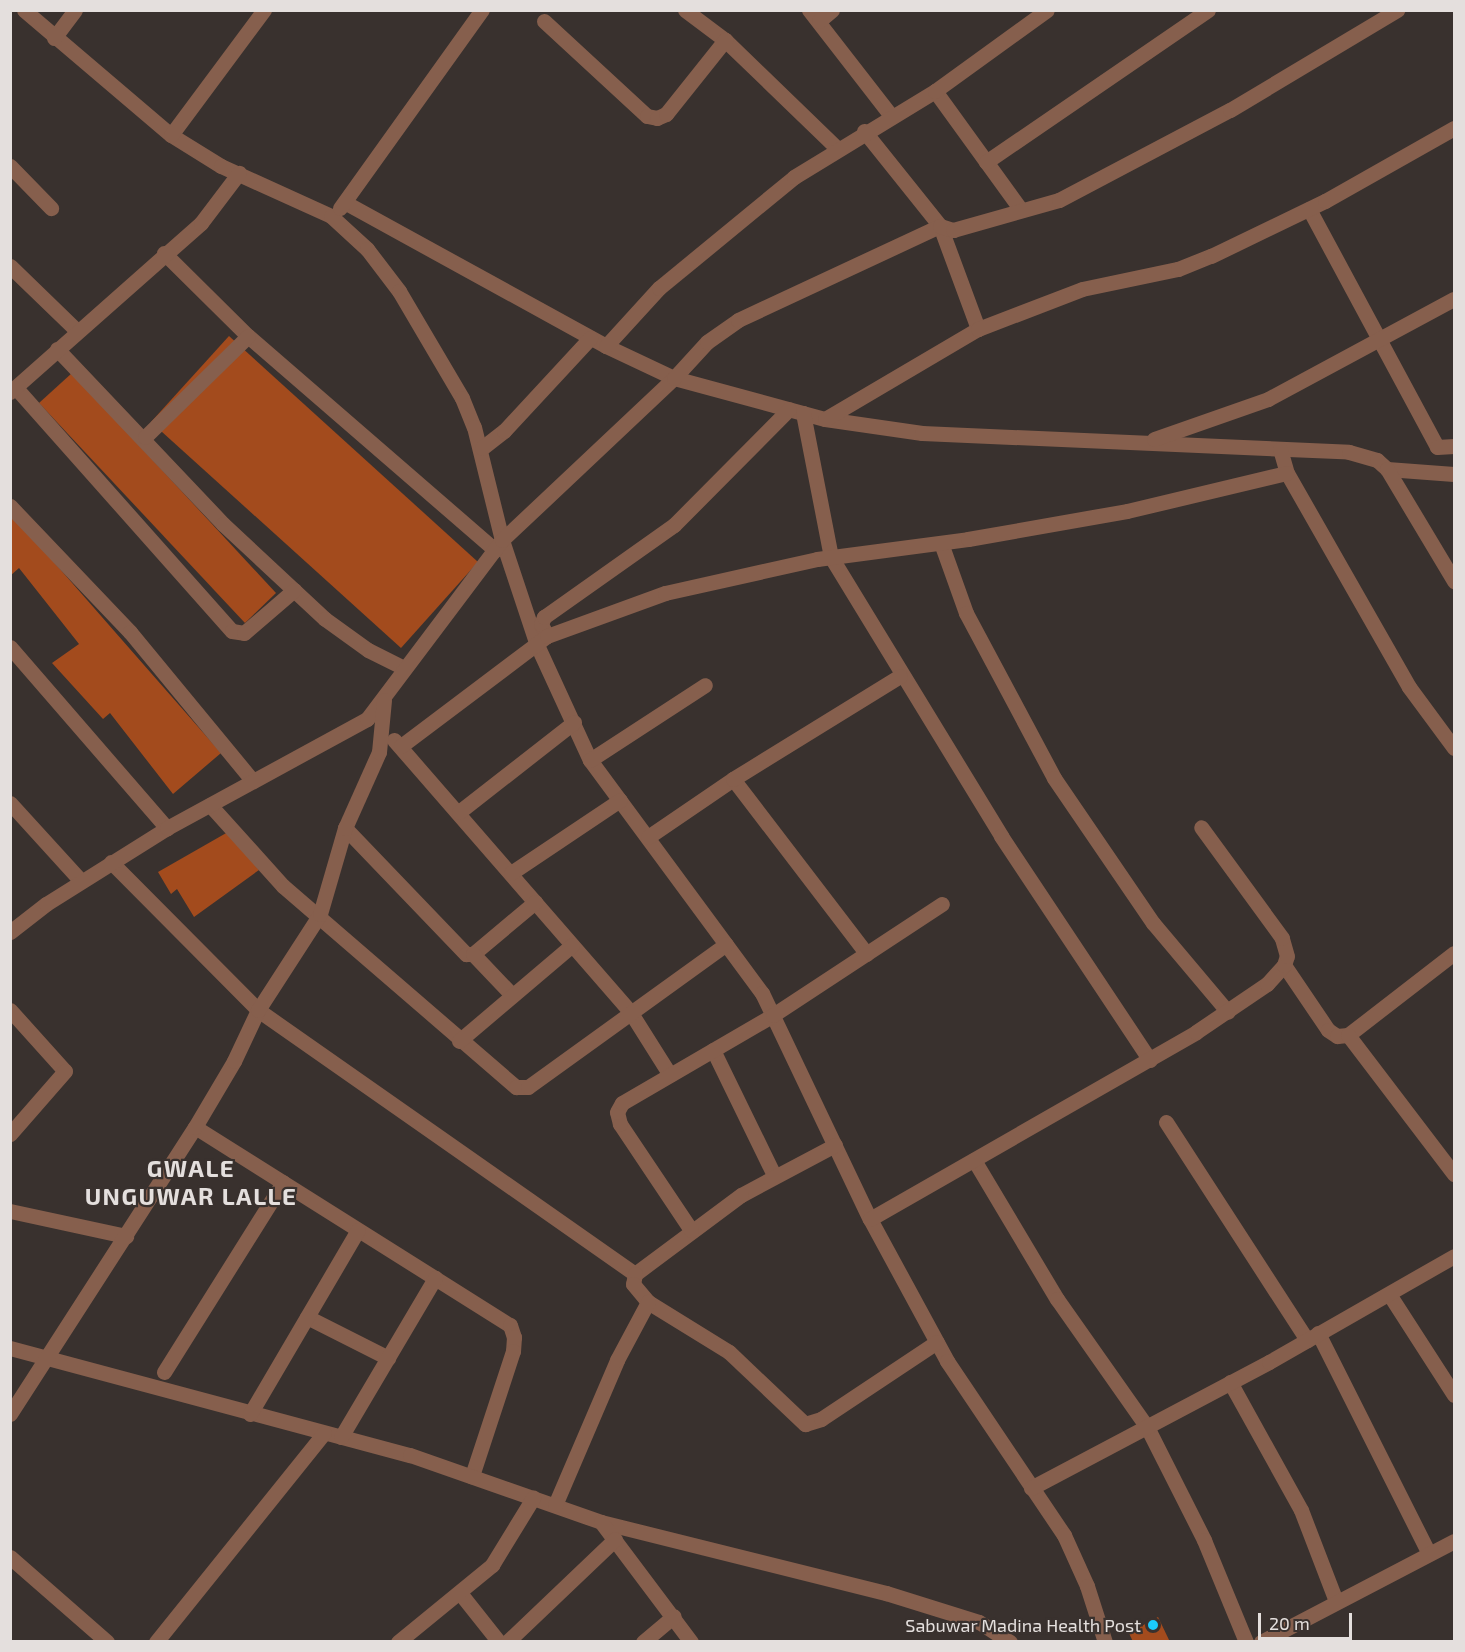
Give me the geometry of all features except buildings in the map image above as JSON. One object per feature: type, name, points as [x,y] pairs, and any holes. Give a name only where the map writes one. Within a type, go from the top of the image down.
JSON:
[{"type":"street","points":[[24,10],[54,38],[171,135],[239,173],[331,216],[367,249],[399,291],[462,398],[482,448],[498,545],[542,640],[590,760],[726,944],[773,1015],[870,1219],[937,1342],[1064,1535],[1087,1586],[1105,1641]]},
{"type":"street","points":[[54,38],[75,10]]},
{"type":"street","points":[[171,135],[264,10]]},
{"type":"street","points":[[331,216],[346,203],[482,10]]},
{"type":"street","points":[[685,10],[725,40],[838,149]]},
{"type":"street","points":[[832,10],[814,16],[892,117]]},
{"type":"street","points":[[606,346],[659,288],[716,238],[864,131],[935,91],[1047,10]]},
{"type":"street","points":[[986,162],[1208,10]]},
{"type":"street","points":[[10,932],[81,881],[167,828],[367,718],[384,700],[404,668],[498,545],[674,378],[707,342],[738,320],[940,226],[953,230],[1059,200],[1230,110],[1397,10]]},
{"type":"street","points":[[544,21],[647,116],[657,118],[666,114],[725,40]]},
{"type":"street","points":[[935,91],[1021,210]]},
{"type":"street","points":[[825,419],[978,329],[1082,289],[1178,269],[1308,209],[1455,129]]},
{"type":"street","points":[[864,131],[940,226],[978,329]]},
{"type":"street","points":[[10,166],[51,208]]},
{"type":"street","points":[[239,173],[201,223],[164,253],[13,390],[232,631],[244,633],[294,590]]},
{"type":"street","points":[[346,203],[590,338],[674,378],[825,419],[922,433],[1149,441],[1362,454],[1377,460],[1387,469],[1455,581]]},
{"type":"street","points":[[1308,209],[1437,447],[1455,446]]},
{"type":"street","points":[[164,253],[248,336],[498,545]]},
{"type":"street","points":[[10,266],[77,331]]},
{"type":"street","points":[[1149,441],[1268,399],[1455,299]]},
{"type":"street","points":[[145,438],[248,336]]},
{"type":"street","points":[[482,448],[504,431],[590,338]]},
{"type":"street","points":[[57,349],[145,438],[223,524],[325,619],[368,650],[404,668]]},
{"type":"street","points":[[796,411],[831,557],[900,676],[1001,836],[1150,1060]]},
{"type":"street","points":[[542,640],[541,624],[544,617],[674,525],[796,411]]},
{"type":"street","points":[[1280,449],[1287,473],[1409,687],[1455,748]]},
{"type":"street","points":[[1387,469],[1455,474]]},
{"type":"street","points":[[401,746],[542,640],[665,593],[831,557],[941,543],[1127,511],[1287,473]]},
{"type":"street","points":[[10,506],[130,632],[253,781]]},
{"type":"street","points":[[941,543],[966,613],[1054,777],[1153,922],[1228,1012]]},
{"type":"street","points":[[10,647],[167,828]]},
{"type":"street","points":[[648,837],[733,778],[900,676]]},
{"type":"street","points":[[590,760],[705,685]]},
{"type":"street","points":[[10,1414],[47,1360],[195,1127],[234,1061],[258,1010],[320,914],[345,828],[380,752],[384,700]]},
{"type":"street","points":[[459,812],[574,722]]},
{"type":"street","points":[[382,732],[401,746],[631,1013],[670,1075]]},
{"type":"street","points":[[733,778],[867,954]]},
{"type":"street","points":[[511,873],[620,800]]},
{"type":"street","points":[[10,803],[81,881]]},
{"type":"street","points":[[210,805],[283,886],[320,914],[392,984],[510,1083],[528,1087],[726,944]]},
{"type":"street","points":[[870,1219],[1150,1060],[1228,1012],[1267,984],[1284,965],[1287,956],[1282,938],[1201,827]]},
{"type":"street","points":[[345,828],[458,949],[472,954],[512,996]]},
{"type":"street","points":[[111,862],[258,1010],[635,1274]]},
{"type":"street","points":[[472,954],[535,902]]},
{"type":"street","points":[[691,1230],[620,1124],[617,1112],[622,1103],[773,1015],[942,904]]},
{"type":"street","points":[[459,1041],[572,945]]},
{"type":"street","points":[[1284,965],[1328,1030],[1337,1036],[1348,1035],[1455,953]]},
{"type":"street","points":[[10,1010],[65,1071],[10,1134]]},
{"type":"street","points":[[1348,1035],[1455,1174]]},
{"type":"street","points":[[713,1050],[774,1174]]},
{"type":"street","points":[[1166,1122],[1312,1337],[1429,1554]]},
{"type":"street","points":[[195,1127],[510,1325],[514,1336],[472,1476]]},
{"type":"street","points":[[835,1145],[774,1174],[691,1230],[635,1274],[633,1284],[648,1302],[729,1352],[805,1424],[821,1419],[937,1342]]},
{"type":"street","points":[[974,1160],[1057,1299],[1147,1427],[1204,1540],[1246,1641]]},
{"type":"street","points":[[164,1372],[283,1182]]},
{"type":"street","points":[[10,1211],[126,1236]]},
{"type":"street","points":[[250,1414],[358,1230]]},
{"type":"street","points":[[1031,1488],[1230,1382],[1454,1258]]},
{"type":"street","points":[[341,1437],[435,1278]]},
{"type":"street","points":[[1389,1294],[1455,1395]]},
{"type":"street","points":[[555,1505],[616,1360],[648,1302]]},
{"type":"street","points":[[307,1317],[388,1358]]},
{"type":"street","points":[[10,1348],[47,1360],[341,1437],[472,1476],[601,1522],[886,1593],[979,1622],[1010,1641]]},
{"type":"street","points":[[1230,1382],[1300,1510],[1336,1601]]},
{"type":"street","points":[[156,1641],[324,1433]]},
{"type":"street","points":[[398,1641],[492,1565],[533,1498]]},
{"type":"street","points":[[601,1522],[691,1641]]},
{"type":"street","points":[[507,1641],[615,1539]]},
{"type":"street","points":[[1261,1641],[1455,1541]]},
{"type":"street","points":[[10,1557],[107,1641]]},
{"type":"street","points":[[460,1593],[499,1641]]},
{"type":"street","points":[[643,1641],[674,1616]]},
{"type":"place","name":"Sabuwar Madina Health Post","points":[[1153,1625]]},
{"type":"district","name":"GWALE UNGUWAR LALLE","points":[[191,1182]]}]
